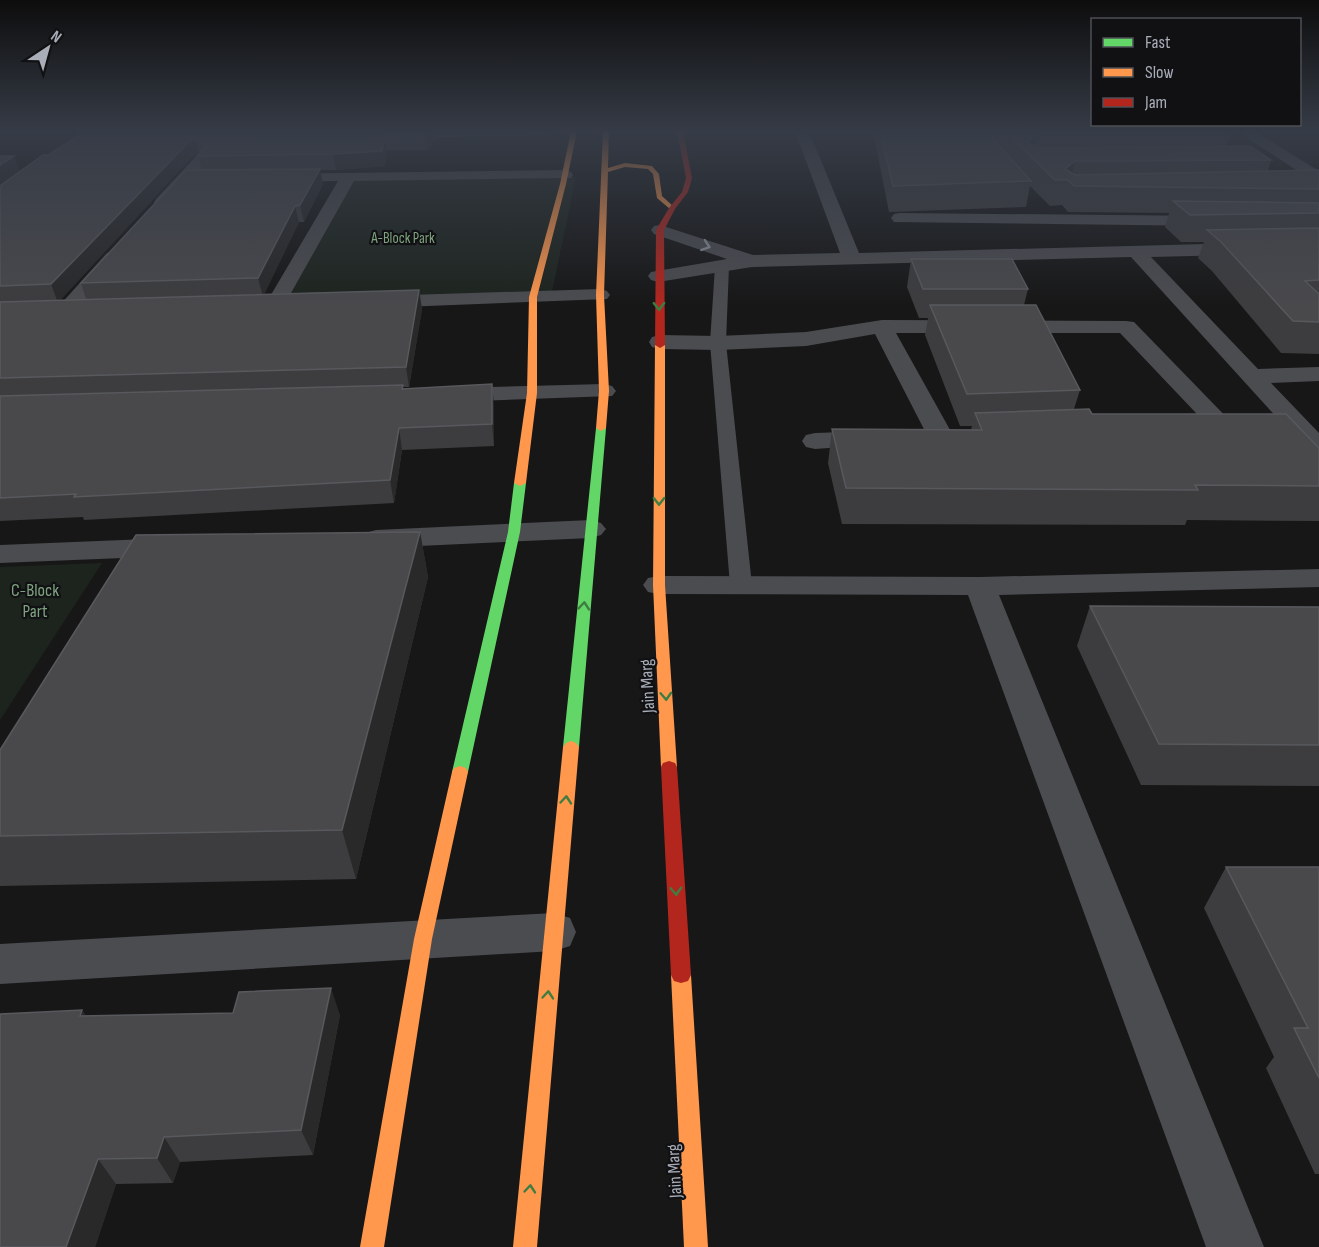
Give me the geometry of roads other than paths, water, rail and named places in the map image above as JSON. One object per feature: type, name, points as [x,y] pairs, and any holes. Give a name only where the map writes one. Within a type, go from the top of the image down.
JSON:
[{"type":"street","points":[[153,214],[175,189]]},
{"type":"street","points":[[275,305],[341,189]]},
{"type":"street","points":[[372,1247],[423,939],[514,532],[532,393],[533,297],[561,189]]},
{"type":"street","points":[[525,1247],[604,391],[600,295],[605,189]]},
{"type":"street","points":[[658,189],[659,197],[672,208]]},
{"type":"street","name":"Jain Marg","points":[[686,189],[660,230],[658,276],[659,585],[696,1247]]},
{"type":"street","points":[[825,189],[852,259]]},
{"type":"street","points":[[1034,202],[1048,218]]},
{"type":"street","points":[[900,218],[1225,221]]},
{"type":"street","points":[[660,230],[752,261]]},
{"type":"street","points":[[64,311],[129,240]]},
{"type":"street","points":[[658,276],[752,261],[1319,247]]},
{"type":"street","points":[[1135,251],[1254,376],[1310,439]]},
{"type":"street","points":[[358,303],[600,295]]},
{"type":"street","points":[[252,306],[299,304]]},
{"type":"street","points":[[43,312],[88,310]]},
{"type":"street","points":[[815,441],[929,438],[882,326]]},
{"type":"street","points":[[660,342],[718,343],[806,339],[882,326],[1126,327],[1246,428]]},
{"type":"street","points":[[1254,376],[1319,374]]},
{"type":"street","points":[[427,396],[604,391]]},
{"type":"street","points":[[1188,428],[1246,428],[1310,439]]},
{"type":"street","points":[[352,540],[591,529]]},
{"type":"street","points":[[0,554],[200,546]]},
{"type":"street","points":[[659,585],[980,586],[1319,578]]},
{"type":"street","points":[[980,586],[1235,1247]]},
{"type":"street","points":[[0,963],[554,932]]},
{"type":"lane","points":[[722,266],[718,343],[741,585]]},
{"type":"park label","name":"A-Block Park","points":[[403,238]]},
{"type":"park label","name":"C-Block Part","points":[[35,600]]}]
